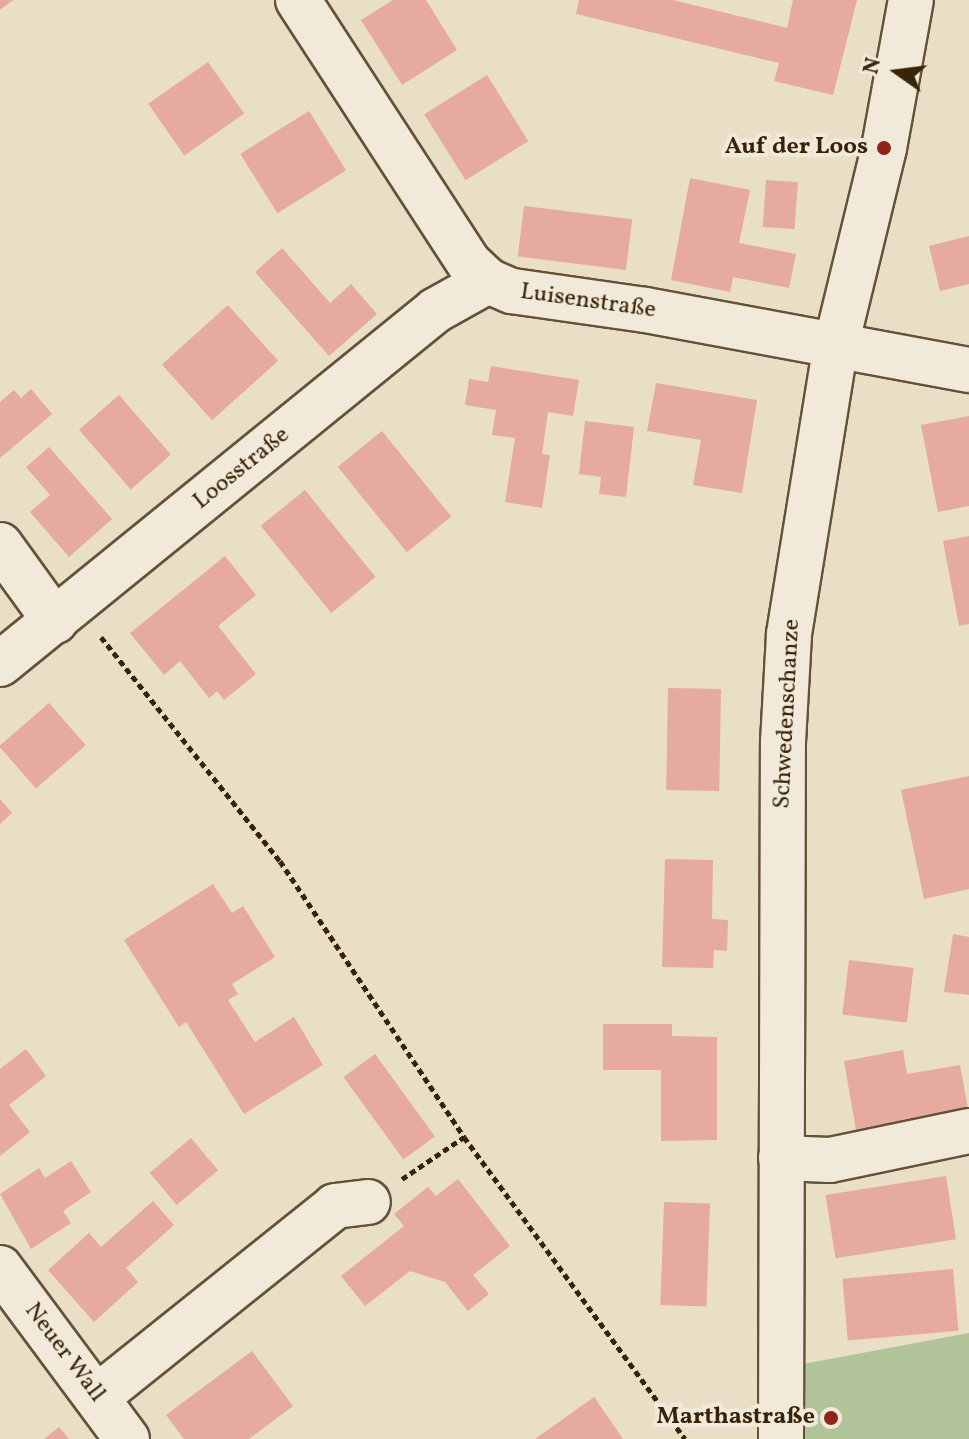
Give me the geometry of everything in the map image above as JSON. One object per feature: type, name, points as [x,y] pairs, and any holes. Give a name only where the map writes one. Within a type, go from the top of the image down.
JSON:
[{"type":"street","name":"Luisenstraße","points":[[298,0],[469,263],[488,281],[512,291],[969,370]]},
{"type":"street","name":"Schwedenschanze","points":[[781,1439],[783,742],[789,634],[836,345],[884,148],[911,0]]},
{"type":"street","name":"Loosstraße","points":[[0,664],[436,310],[488,281]]},
{"type":"street","points":[[0,545],[65,613]]},
{"type":"street","points":[[781,1158],[830,1160],[969,1131]]},
{"type":"street","points":[[97,1397],[335,1206],[368,1202]]},
{"type":"street","name":"Neuer Wall","points":[[0,1268],[127,1439]]},
{"type":"path","points":[[65,613],[280,861],[464,1137],[685,1439]]},
{"type":"path","points":[[368,1202],[464,1137]]},
{"type":"green space","points":[[969,1333],[969,1439],[790,1439],[787,1367]]},
{"type":"building","points":[[0,0],[13,0],[0,10]]},
{"type":"building","points":[[393,0],[426,0],[457,50],[402,85],[361,20]]},
{"type":"building","points":[[579,0],[673,0],[787,28],[793,0],[857,0],[833,95],[774,81],[779,63],[576,14]]},
{"type":"building","points":[[208,62],[244,114],[184,155],[148,104]]},
{"type":"building","points":[[487,75],[528,141],[466,180],[424,114]]},
{"type":"building","points":[[309,111],[346,170],[277,213],[240,154]]},
{"type":"building","points":[[690,178],[750,190],[739,243],[796,254],[789,288],[733,277],[730,292],[671,280]]},
{"type":"building","points":[[766,180],[798,182],[795,229],[763,227]]},
{"type":"building","points":[[524,206],[632,219],[626,270],[518,257]]},
{"type":"building","points":[[969,236],[969,284],[940,291],[929,246]]},
{"type":"building","points":[[282,248],[330,303],[351,284],[377,314],[329,356],[255,272]]},
{"type":"building","points":[[228,305],[278,361],[212,420],[162,365]]},
{"type":"building","points":[[491,366],[579,380],[573,416],[548,412],[542,454],[550,455],[542,508],[505,502],[515,438],[492,435],[496,410],[465,405],[469,379],[488,382]]},
{"type":"building","points":[[656,383],[757,400],[742,493],[693,485],[701,440],[647,431]]},
{"type":"building","points":[[31,389],[52,414],[0,458],[0,402],[14,390],[21,398]]},
{"type":"building","points":[[119,395],[171,455],[131,489],[79,430]]},
{"type":"building","points":[[969,416],[969,506],[938,512],[921,425]]},
{"type":"building","points":[[585,421],[634,427],[626,497],[599,494],[601,477],[579,474]]},
{"type":"building","points":[[382,431],[451,516],[407,552],[338,467]]},
{"type":"building","points":[[49,447],[112,519],[69,557],[30,512],[50,495],[26,467]]},
{"type":"building","points":[[305,490],[375,577],[331,613],[261,526]]},
{"type":"building","points":[[969,536],[969,624],[959,626],[943,541]]},
{"type":"building","points":[[225,556],[256,595],[218,626],[256,674],[224,700],[217,691],[209,698],[180,661],[164,675],[130,633]]},
{"type":"building","points":[[668,688],[721,689],[719,791],[666,790]]},
{"type":"building","points":[[49,703],[86,745],[36,789],[0,746]]},
{"type":"building","points":[[969,776],[969,889],[924,899],[901,790]]},
{"type":"building","points":[[0,799],[12,813],[0,824]]},
{"type":"building","points":[[665,859],[713,860],[712,919],[728,920],[727,951],[714,950],[713,968],[662,967]]},
{"type":"building","points":[[213,884],[232,913],[243,906],[275,957],[232,984],[238,994],[228,1000],[255,1042],[294,1017],[323,1065],[244,1114],[186,1022],[179,1027],[124,940]]},
{"type":"building","points":[[953,934],[969,937],[969,995],[944,992]]},
{"type":"building","points":[[849,960],[914,968],[907,1023],[842,1015]]},
{"type":"building","points":[[603,1024],[672,1024],[672,1036],[717,1037],[717,1140],[661,1141],[661,1070],[603,1070]]},
{"type":"building","points":[[26,1049],[46,1076],[9,1105],[30,1132],[0,1156],[0,1069]]},
{"type":"building","points":[[903,1050],[907,1074],[960,1065],[968,1108],[902,1120],[903,1128],[857,1136],[844,1061]]},
{"type":"building","points":[[375,1054],[435,1137],[403,1159],[343,1077]]},
{"type":"building","points":[[191,1138],[218,1170],[177,1205],[150,1173]]},
{"type":"building","points":[[71,1161],[91,1192],[63,1211],[71,1223],[31,1249],[0,1194],[39,1168],[45,1178]]},
{"type":"building","points":[[946,1176],[956,1239],[836,1258],[826,1195]]},
{"type":"building","points":[[458,1179],[510,1246],[473,1275],[489,1294],[468,1311],[445,1282],[410,1271],[365,1306],[341,1276],[404,1226],[394,1214],[428,1187],[436,1196]]},
{"type":"building","points":[[153,1201],[174,1225],[126,1268],[138,1282],[94,1322],[48,1270],[89,1233],[101,1247]]},
{"type":"building","points":[[664,1202],[710,1204],[706,1307],[660,1305]]},
{"type":"building","points":[[953,1269],[958,1331],[848,1340],[842,1279]]},
{"type":"building","points":[[252,1351],[293,1406],[249,1439],[184,1439],[166,1415]]},
{"type":"building","points":[[594,1397],[623,1439],[535,1439]]},
{"type":"building","points":[[59,1427],[69,1439],[44,1439]]},
{"type":"place","name":"Auf der Loos","points":[[884,148]]},
{"type":"place","name":"Marthastraße","points":[[831,1418]]}]
